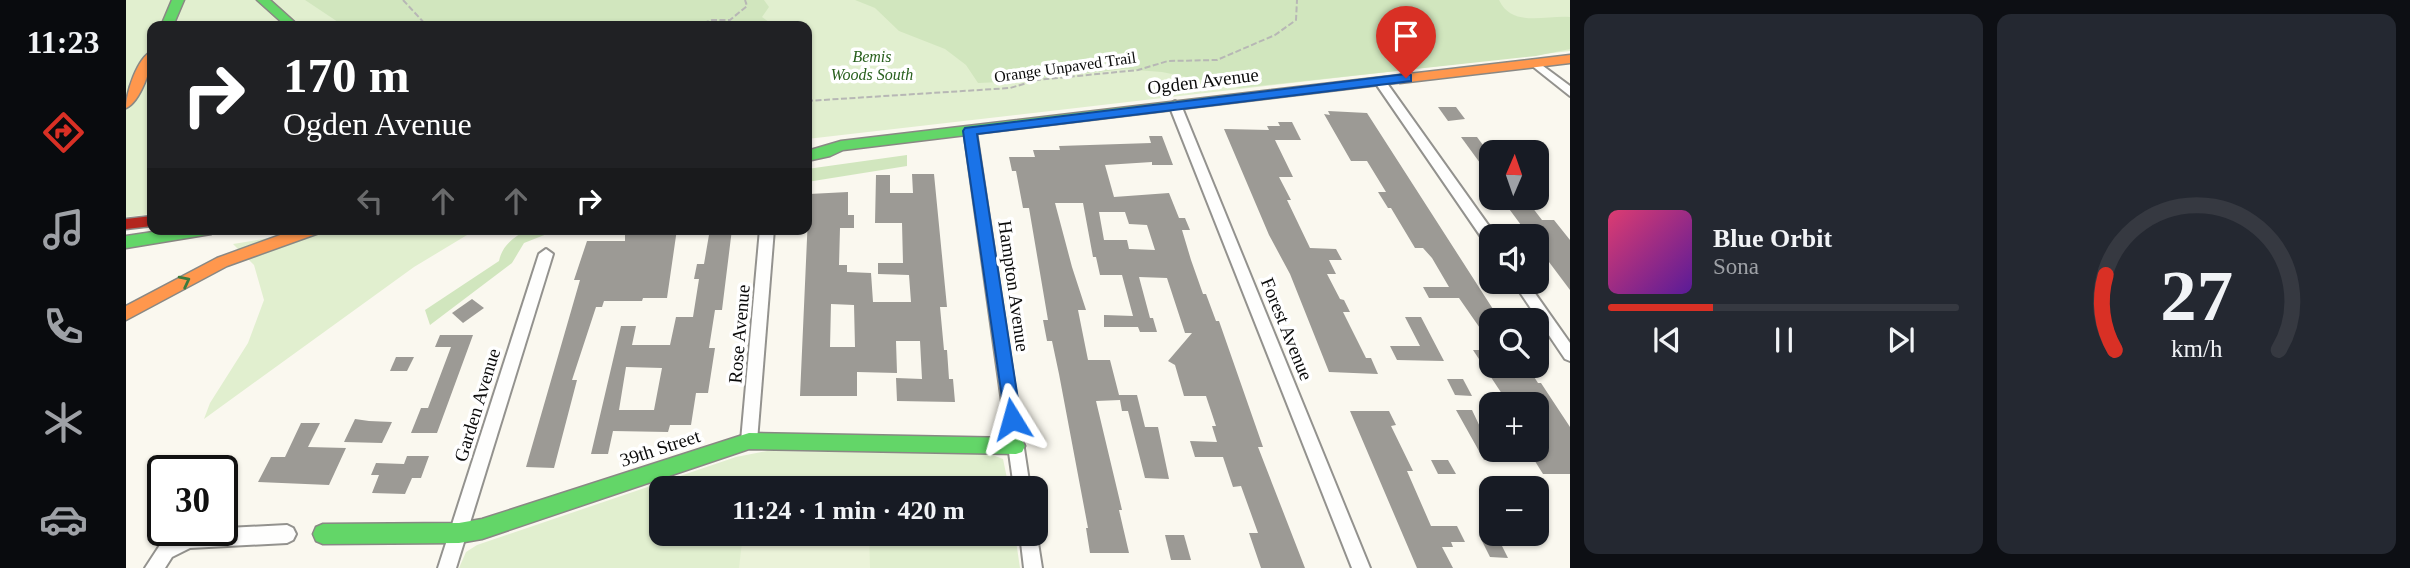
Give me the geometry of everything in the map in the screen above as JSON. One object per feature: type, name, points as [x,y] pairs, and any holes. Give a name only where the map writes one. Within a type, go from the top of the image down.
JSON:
[{"type":"main road","points":[[169,21],[178,0]]},
{"type":"main road","points":[[263,0],[287,21]]},
{"type":"main road","name":"Ogden Avenue","points":[[812,155],[841,146],[1570,59]]},
{"type":"main road","points":[[126,104],[147,64]]},
{"type":"main road","points":[[126,117],[147,97]]},
{"type":"main road","name":"Ogden Avenue","points":[[812,144],[829,142],[841,146]]},
{"type":"main road","points":[[127,242],[172,235]]},
{"type":"main road","points":[[126,314],[222,262],[297,235]]},
{"type":"main road","name":"39th Street","points":[[323,534],[458,533],[482,529],[749,441],[1016,446]]},
{"type":"street","points":[[1535,63],[1570,92]]},
{"type":"street","points":[[1380,81],[1480,224]]},
{"type":"street","name":"Forest Avenue","points":[[1175,105],[1361,568]]},
{"type":"street","name":"Hampton Avenue","points":[[970,131],[1020,476]]},
{"type":"street","name":"Rose Avenue","points":[[749,441],[766,235]]},
{"type":"street","name":"Garden Avenue","points":[[447,568],[546,254]]},
{"type":"street","points":[[1528,294],[1570,355]]},
{"type":"street","points":[[154,568],[166,551],[176,543],[200,537],[287,534]]},
{"type":"street","points":[[1030,546],[1033,568]]},
{"type":"path","points":[[403,0],[422,21]]},
{"type":"path","points":[[709,21],[730,20],[747,6],[745,0]]},
{"type":"path","name":"Orange Unpaved Trail","points":[[812,101],[1010,88],[1037,80],[1138,70],[1168,61],[1217,60],[1275,36],[1296,20],[1297,0]]},
{"type":"green space","name":"Bemis Woods South","points":[[126,0],[1570,0],[1570,51],[812,138],[812,21],[147,21],[147,215],[126,217]]},
{"type":"green space","points":[[305,0],[764,0],[769,7],[762,17],[768,21],[336,21]]},
{"type":"green space","points":[[855,0],[1499,0],[1505,9],[1521,17],[1570,17],[1570,49],[1536,56],[1240,88],[1162,72],[1123,69],[1024,81],[978,83],[966,65],[945,49],[899,31],[875,8]]},
{"type":"green space","points":[[907,155],[907,166],[812,181],[812,168]]},
{"type":"green space","points":[[288,235],[467,235],[414,267],[204,419],[210,403],[248,343],[264,300],[254,265],[233,244]]},
{"type":"green space","points":[[519,235],[544,235],[524,243],[512,263],[430,325],[425,310],[499,261],[510,242]]},
{"type":"green space","points":[[767,451],[990,454],[1003,459],[1007,476],[680,476],[736,457]]},
{"type":"green space","points":[[649,487],[649,546],[1017,546],[1020,568],[459,568],[466,552],[477,545]]},
{"type":"green space","points":[[742,546],[869,546],[870,568],[739,568]]},
{"type":"building","points":[[1438,107],[1456,107],[1465,119],[1448,121]]},
{"type":"building","points":[[1328,111],[1367,113],[1479,287],[1479,294],[1483,294],[1492,308],[1479,308],[1479,327],[1459,298],[1429,298],[1423,287],[1449,287],[1432,258],[1423,248],[1415,248],[1391,208],[1388,208],[1378,192],[1386,192],[1367,161],[1351,161],[1324,114],[1330,115]]},
{"type":"building","points":[[1278,122],[1292,122],[1301,140],[1275,140],[1293,177],[1279,177],[1291,200],[1287,200],[1310,248],[1336,249],[1342,260],[1329,260],[1336,274],[1327,274],[1350,312],[1343,312],[1366,358],[1371,358],[1378,374],[1329,372],[1290,274],[1269,235],[1224,129],[1269,130],[1267,126],[1280,126]]},
{"type":"building","points":[[1149,136],[1162,136],[1173,165],[1152,165],[1152,162],[1105,165],[1114,197],[1169,193],[1179,218],[1185,218],[1190,230],[1182,230],[1191,260],[1203,294],[1206,294],[1216,321],[1219,321],[1263,447],[1258,447],[1305,568],[1261,568],[1249,533],[1258,533],[1241,486],[1233,487],[1223,457],[1195,457],[1190,441],[1217,442],[1212,426],[1216,426],[1206,396],[1184,396],[1175,365],[1168,361],[1192,333],[1185,333],[1167,278],[1139,277],[1150,318],[1153,318],[1157,332],[1140,332],[1138,327],[1104,327],[1104,315],[1133,316],[1122,275],[1100,275],[1096,257],[1093,257],[1083,203],[1055,203],[1086,310],[1078,310],[1088,360],[1110,360],[1119,395],[1137,395],[1145,427],[1158,427],[1169,479],[1145,478],[1128,411],[1122,411],[1120,400],[1096,401],[1122,510],[1119,510],[1129,553],[1090,553],[1088,528],[1059,374],[1052,341],[1047,341],[1043,320],[1048,320],[1029,208],[1023,208],[1016,171],[1012,171],[1009,157],[1035,157],[1033,150],[1060,150],[1059,146],[1151,143]],"holes":[[[1099,212],[1125,212],[1129,224],[1147,225],[1155,250],[1129,249],[1127,240],[1104,240]]]},
{"type":"building","points":[[1461,137],[1477,137],[1479,140],[1479,162]]},
{"type":"building","points":[[912,174],[934,174],[947,307],[940,307],[944,350],[947,350],[949,379],[953,379],[955,402],[897,401],[896,378],[922,379],[920,341],[896,341],[897,373],[857,372],[857,396],[800,396],[807,235],[812,235],[812,194],[848,192],[848,215],[854,215],[854,228],[840,228],[839,265],[847,265],[847,272],[871,273],[873,302],[911,302],[909,275],[878,274],[878,263],[903,263],[902,223],[875,223],[876,175],[890,175],[890,193],[913,193]],"holes":[[[831,304],[854,305],[855,347],[830,347]]]},
{"type":"building","points":[[1510,210],[1534,210],[1542,220],[1554,220],[1570,240],[1570,290],[1549,262],[1549,224],[1520,224]]},
{"type":"building","points":[[625,235],[676,235],[667,298],[604,301],[602,307],[596,307],[572,380],[577,380],[554,468],[526,467],[580,280],[574,280],[587,241],[625,241]]},
{"type":"building","points":[[709,235],[731,235],[722,310],[715,310],[709,348],[715,348],[708,393],[696,393],[691,425],[670,425],[668,432],[613,431],[608,454],[591,454],[621,326],[636,326],[632,345],[670,345],[676,317],[693,317],[699,279],[694,279],[697,264],[704,264]],"holes":[[[626,367],[662,368],[654,410],[619,410]]]},
{"type":"building","points":[[472,299],[484,308],[463,323],[452,313]]},
{"type":"building","points":[[1405,317],[1421,317],[1444,361],[1397,360],[1390,346],[1420,346]]},
{"type":"building","points":[[440,335],[473,335],[437,433],[411,433],[421,408],[428,408],[451,347],[435,347]]},
{"type":"building","points":[[396,357],[414,357],[407,371],[390,371]]},
{"type":"building","points":[[1491,378],[1535,378],[1547,392],[1501,392]]},
{"type":"building","points":[[1447,379],[1463,379],[1472,396],[1455,395]]},
{"type":"building","points":[[1549,395],[1570,427],[1570,474],[1543,474],[1536,462],[1549,462]]},
{"type":"building","points":[[1456,410],[1472,410],[1479,425],[1479,451]]},
{"type":"building","points":[[1350,411],[1389,411],[1396,425],[1391,426],[1413,471],[1407,471],[1431,526],[1457,526],[1465,542],[1451,542],[1453,547],[1442,547],[1453,568],[1417,568]]},
{"type":"building","points":[[355,419],[392,422],[382,443],[344,442]]},
{"type":"building","points":[[301,423],[320,423],[308,447],[346,448],[329,485],[258,482],[271,457],[285,457]]},
{"type":"building","points":[[407,456],[429,456],[421,478],[412,478],[405,494],[372,493],[379,475],[371,475],[376,463],[404,464]]},
{"type":"building","points":[[1431,460],[1448,460],[1456,474],[1438,474]]},
{"type":"building","points":[[1165,535],[1184,535],[1191,560],[1171,560]]},
{"type":"building","points":[[1484,546],[1502,546],[1508,558],[1490,557]]},
{"type":"traffic: fast","points":[[169,21],[178,0]]},
{"type":"traffic: fast","points":[[263,0],[287,21]]},
{"type":"traffic: fast","points":[[812,155],[841,146],[1400,79]]},
{"type":"traffic: fast","points":[[126,242],[172,235]]},
{"type":"traffic: fast","points":[[323,534],[459,533],[482,529],[749,441],[1016,446]]},
{"type":"traffic: slow","points":[[1400,79],[1570,59]]},
{"type":"traffic: slow","points":[[126,104],[147,64]]},
{"type":"traffic: slow","points":[[126,314],[222,262],[297,235]]},
{"type":"traffic: jam","points":[[126,224],[147,222]]},
{"type":"route","points":[[1012,419],[970,131],[1406,78]]}]
